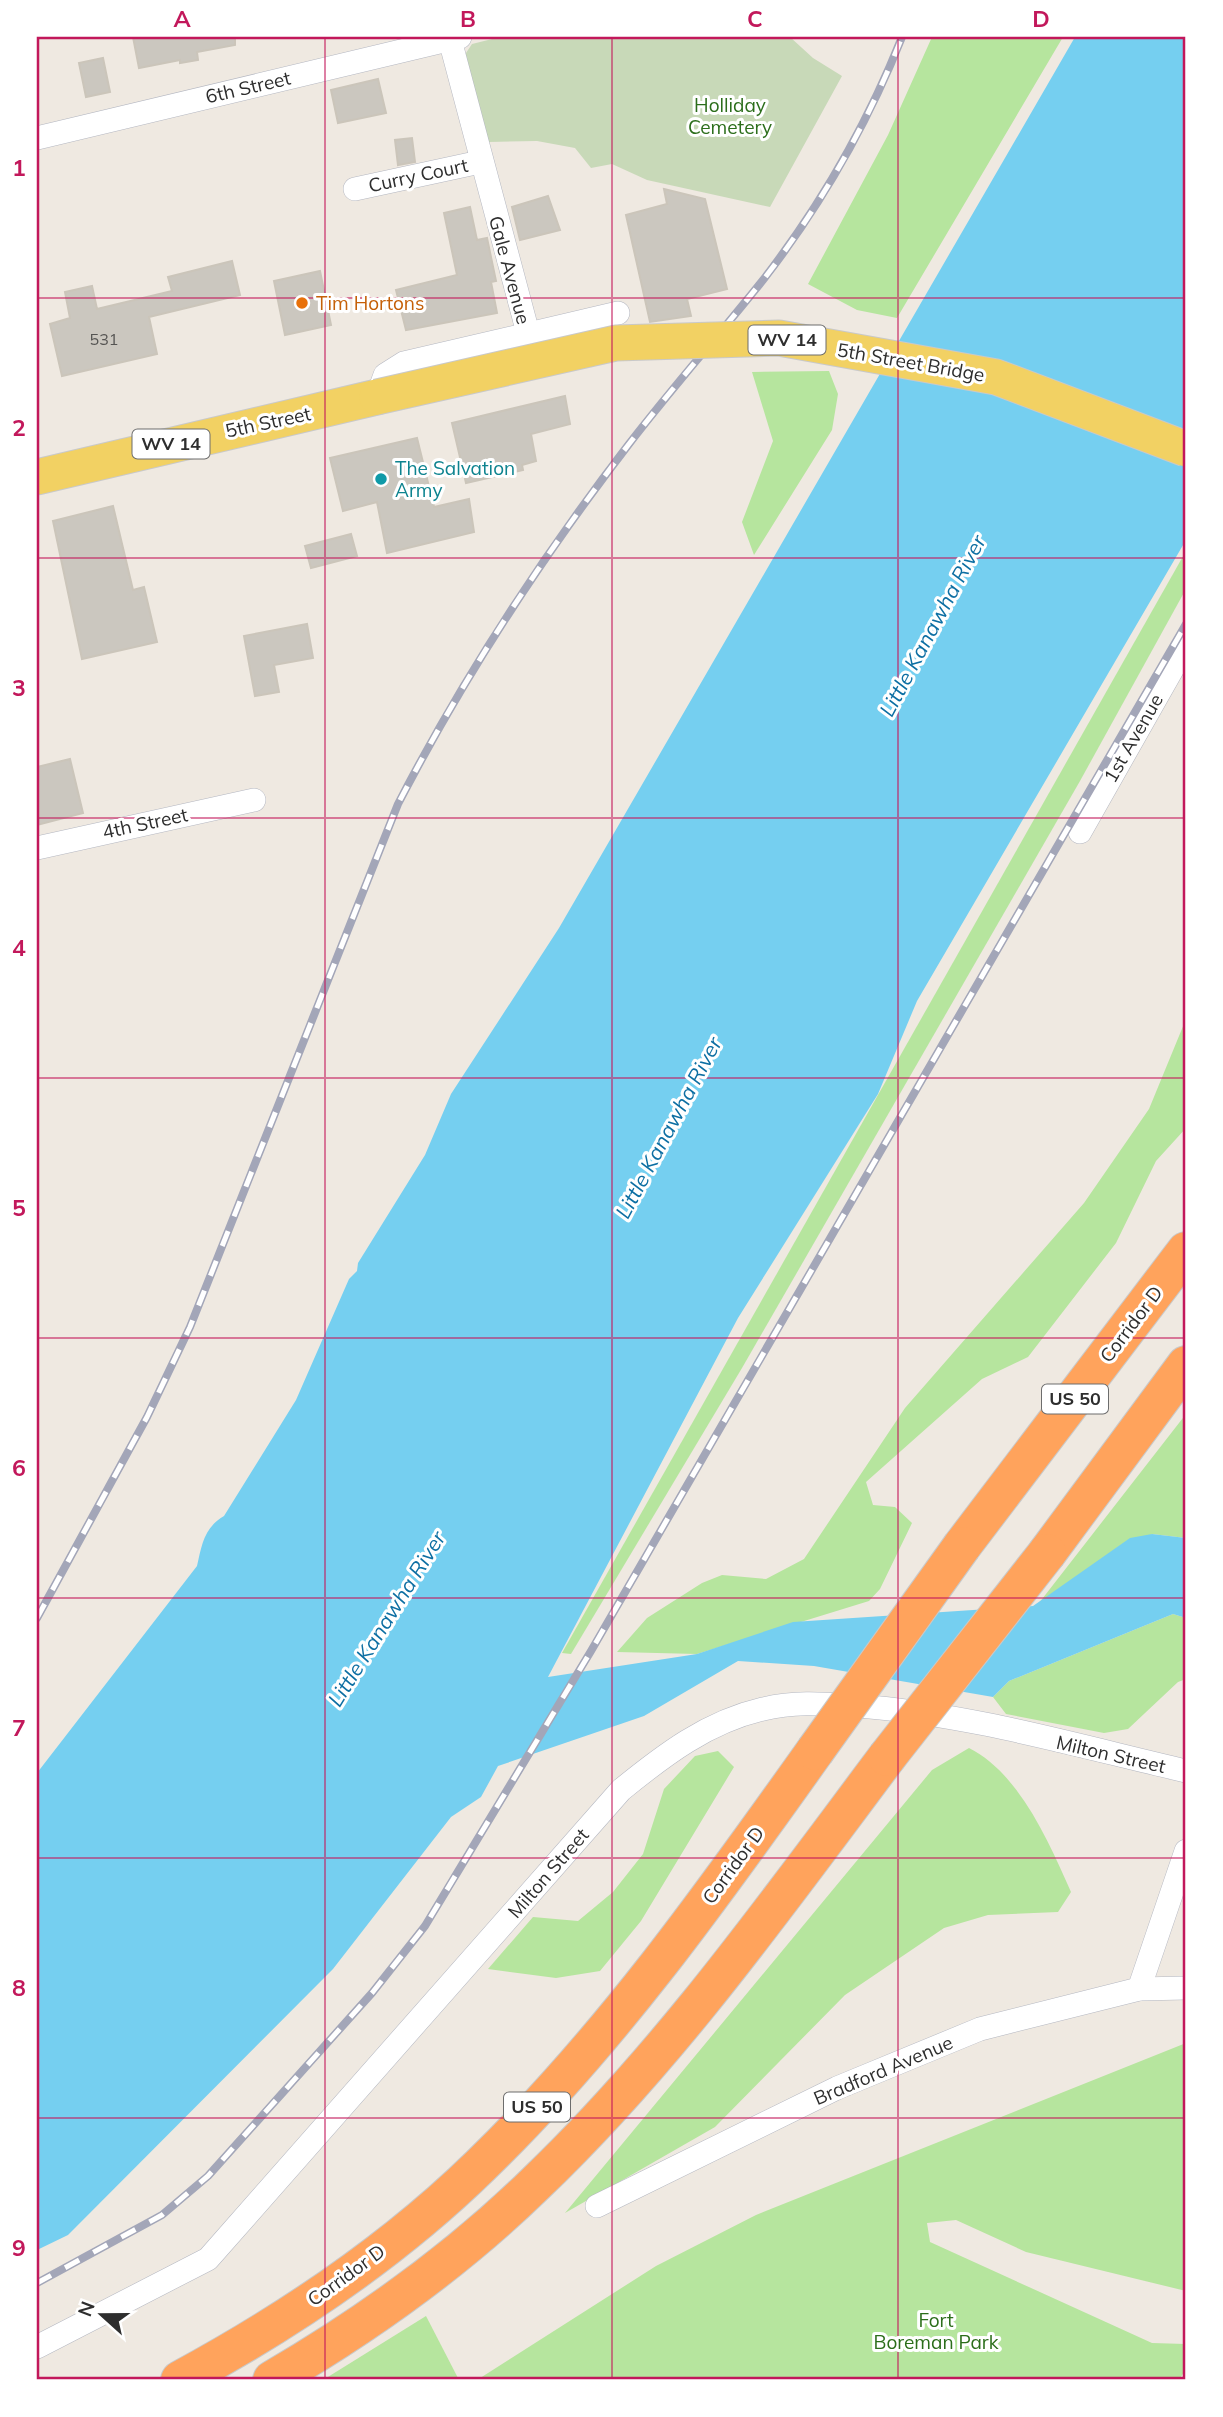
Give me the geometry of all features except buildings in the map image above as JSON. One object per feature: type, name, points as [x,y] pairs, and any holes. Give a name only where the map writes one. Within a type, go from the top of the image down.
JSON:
[{"type":"highway","points":[[1089,1380],[1186,1220]]},
{"type":"highway","name":"Corridor D","points":[[180,2380],[290,2315],[358,2268],[478,2168],[577,2064],[652,1972],[962,1546],[1186,1251]]},
{"type":"highway","name":"US 50","points":[[272,2380],[411,2289],[534,2186],[608,2109],[677,2029],[1047,1553],[1186,1365]]},
{"type":"main road","name":"5th Street Bridge","points":[[377,397],[615,343],[779,338],[996,377],[1186,449]]},
{"type":"main road","name":"5th Street","points":[[37,477],[377,397]]},
{"type":"street","name":"6th Street","points":[[37,138],[455,38]]},
{"type":"street","name":"Gale Avenue","points":[[377,397],[385,375],[404,363],[528,333],[480,162],[455,38]]},
{"type":"street","name":"Curry Court","points":[[355,189],[480,162]]},
{"type":"street","points":[[528,333],[618,313]]},
{"type":"street","name":"1st Avenue","points":[[1080,832],[1186,645]]},
{"type":"street","name":"4th Street","points":[[37,848],[254,800]]},
{"type":"street","name":"Milton Street","points":[[37,2347],[208,2259],[621,1790],[674,1747],[721,1723],[763,1709],[805,1702],[924,1711],[1186,1771]]},
{"type":"street","points":[[1139,1989],[1186,1851]]},
{"type":"street","name":"Bradford Avenue","points":[[597,2206],[837,2088],[980,2029],[1139,1989],[1186,1988]]},
{"type":"green space","name":"Holliday Cemetery","points":[[500,37],[790,37],[813,58],[842,76],[770,207],[647,180],[612,164],[591,168],[575,148],[537,141],[489,142],[464,56],[472,44]]},
{"type":"green space","points":[[932,37],[1063,37],[897,318],[857,310],[808,284],[888,135]]},
{"type":"green space","points":[[829,371],[838,394],[832,430],[754,555],[742,522],[773,441],[752,372]]},
{"type":"green space","points":[[1186,551],[1186,589],[1080,781],[742,1368],[571,1654],[562,1653]]},
{"type":"green space","points":[[1186,1019],[1186,1128],[1156,1161],[1116,1243],[1028,1357],[982,1379],[866,1482],[873,1505],[895,1507],[912,1523],[880,1589],[869,1601],[697,1654],[617,1652],[647,1618],[702,1583],[722,1575],[766,1579],[804,1559],[905,1408],[1084,1203],[1149,1109]]},
{"type":"green space","points":[[1186,1414],[1186,1538],[1152,1534],[1039,1603]]},
{"type":"green space","points":[[1173,1614],[1186,1618],[1186,1679],[1178,1682],[1128,1729],[1104,1733],[1006,1714],[993,1697],[1009,1681]]},
{"type":"green space","points":[[969,1748],[987,1759],[1003,1774],[1042,1831],[1071,1892],[1058,1912],[988,1915],[944,1928],[845,1995],[715,2127],[565,2213],[932,1770]]},
{"type":"green space","points":[[718,1751],[734,1767],[641,1921],[600,1971],[556,1978],[488,1969],[533,1917],[578,1921],[613,1892],[643,1854],[664,1789],[695,1756]]},
{"type":"green space","name":"Fort Boreman Park","points":[[1186,2043],[1186,2291],[1026,2252],[956,2220],[927,2223],[930,2242],[1152,2343],[1186,2344],[1186,2369],[1179,2380],[477,2380],[656,2266],[756,2215]]},
{"type":"green space","points":[[426,2316],[459,2380],[323,2380]]},
{"type":"water","name":"Little Kanawha River","points":[[1075,37],[1186,37],[1186,540],[917,1001],[878,1094],[738,1318],[548,1677],[697,1654],[793,1622],[1033,1606],[1130,1538],[1152,1534],[1186,1538],[1186,1618],[1173,1614],[1009,1681],[993,1697],[814,1666],[738,1661],[644,1716],[498,1766],[481,1797],[451,1817],[333,1969],[68,2235],[37,2250],[37,1773],[197,1566],[208,1531],[224,1516],[296,1400],[349,1279],[357,1271],[358,1263],[425,1155],[451,1094],[559,928]]},
{"type":"railway","points":[[37,1618],[147,1417],[190,1327],[398,804],[423,757],[505,619],[565,530],[662,402],[763,280],[804,223],[858,133],[902,37]]},
{"type":"railway","points":[[37,2283],[162,2215],[208,2176],[372,1993],[425,1926],[591,1651],[1186,624]]},
{"type":"place","name":"Tim Hortons","points":[[302,303]]},
{"type":"place","name":"The Salvation Army","points":[[381,479]]}]
